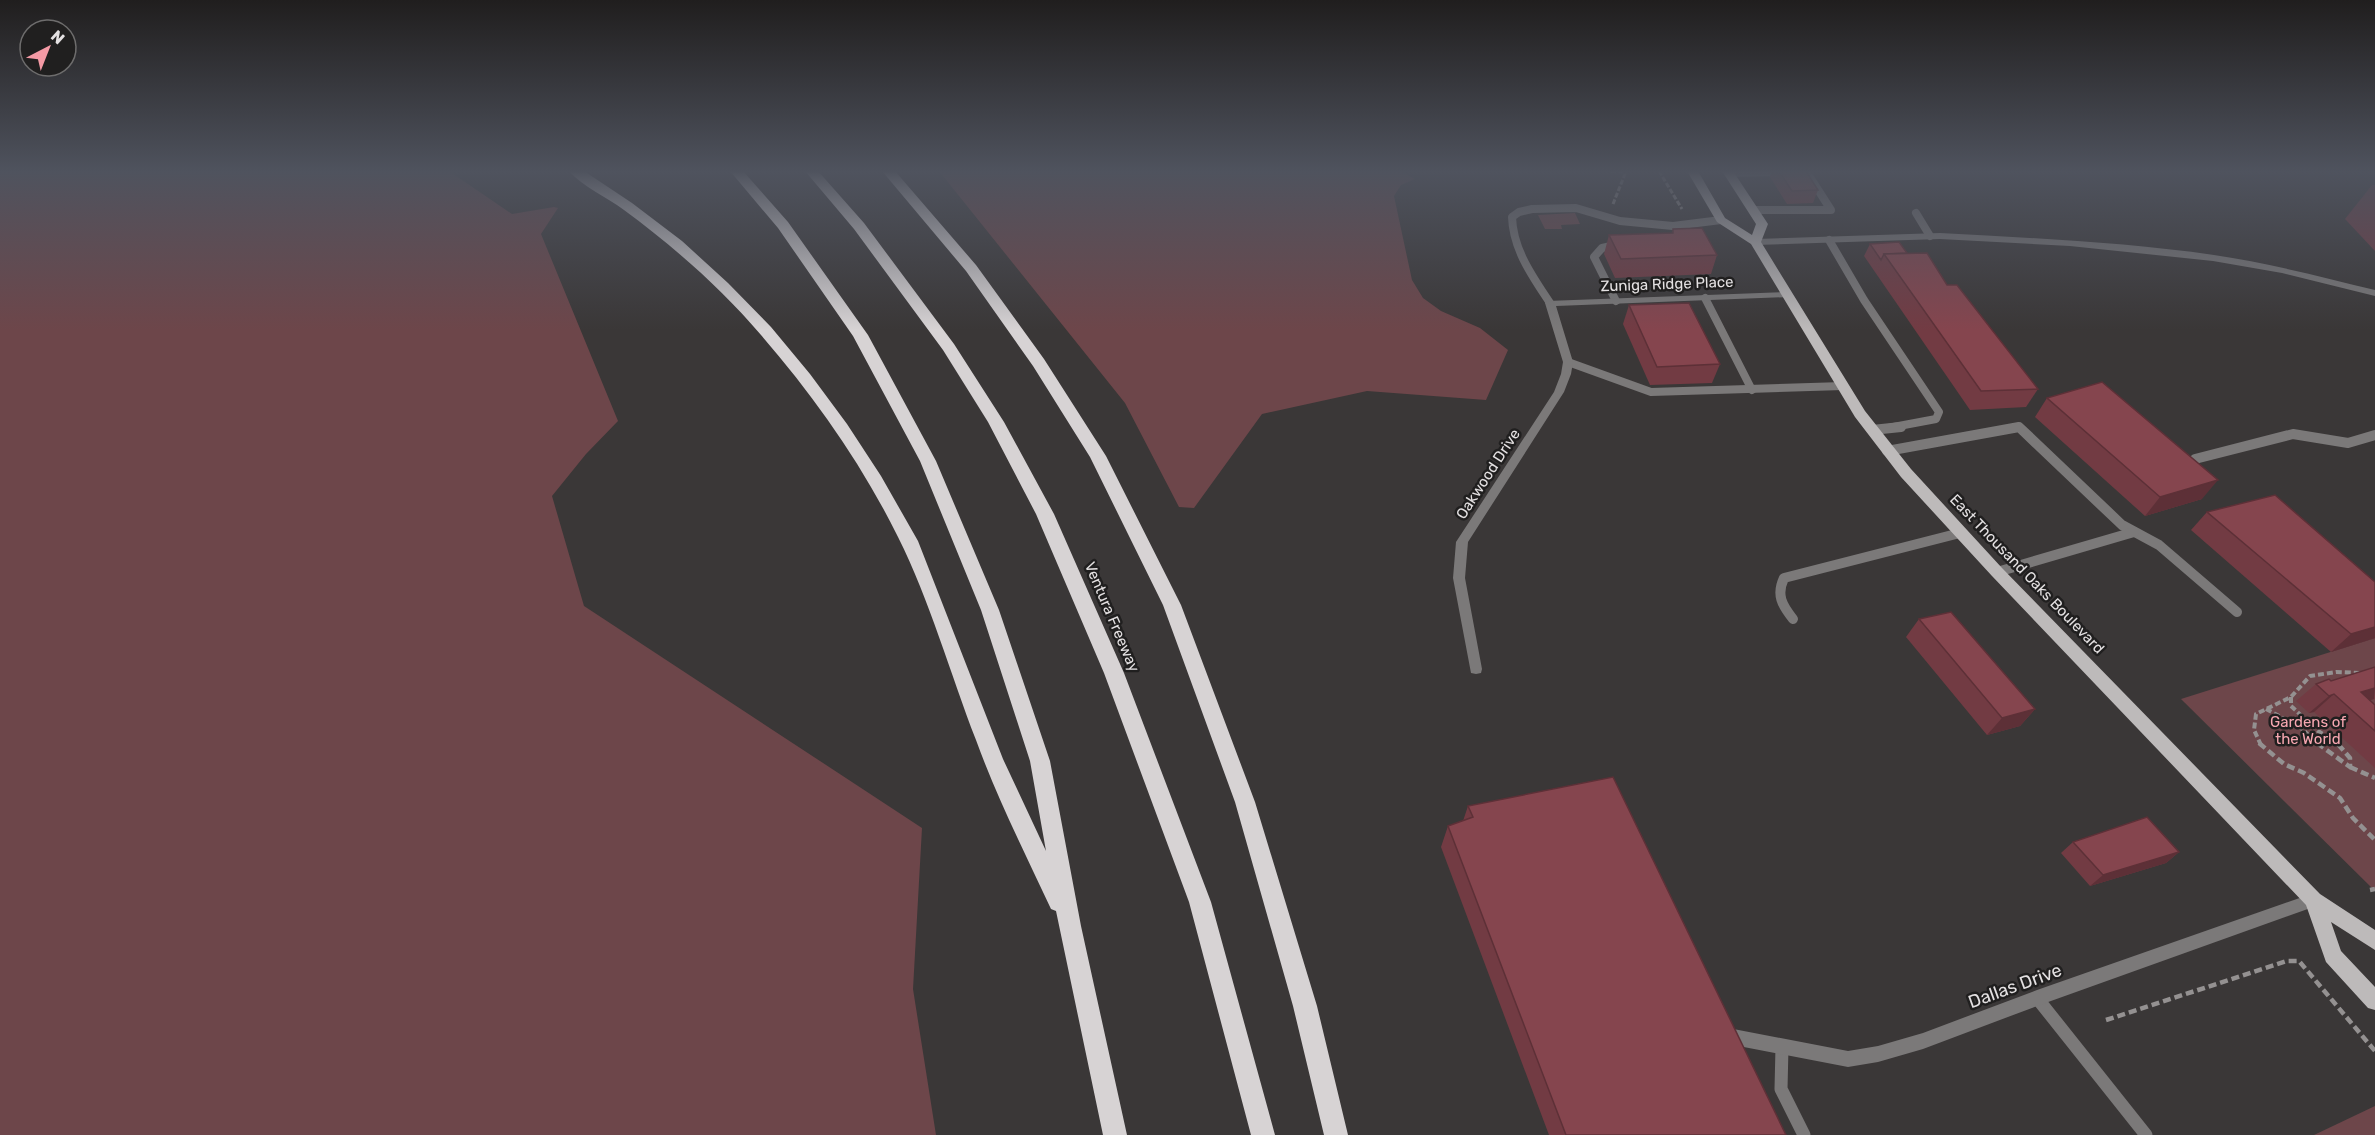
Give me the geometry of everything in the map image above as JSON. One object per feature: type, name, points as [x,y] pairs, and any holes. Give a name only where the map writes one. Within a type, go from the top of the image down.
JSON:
[{"type":"highway","points":[[651,224],[728,290],[817,390],[860,453],[907,537],[953,645],[993,760],[1070,926]]},
{"type":"highway","points":[[782,224],[860,335],[928,461],[990,610],[1040,761],[1070,926],[1115,1135]]},
{"type":"highway","name":"Ventura Freeway","points":[[857,224],[949,347],[996,422],[1045,514],[1114,673],[1200,902],[1263,1135]]},
{"type":"highway","points":[[933,224],[971,268],[1039,363],[1098,456],[1172,605],[1245,802],[1305,1006],[1336,1135]]},
{"type":"main road","name":"East Thousand Oaks Boulevard","points":[[1727,224],[1755,242],[1872,430],[1887,451],[1960,533],[2314,900],[2375,941]]},
{"type":"main road","points":[[1755,242],[1762,224]]},
{"type":"main road","name":"East Thousand Oaks Boulevard","points":[[2314,900],[2333,956],[2375,1001]]},
{"type":"street","points":[[1755,242],[1930,236],[2048,241],[2213,258],[2282,270],[2375,292]]},
{"type":"street","name":"Zuniga Ridge Place","points":[[1550,303],[1786,295]]},
{"type":"street","points":[[1550,303],[1568,362]]},
{"type":"street","name":"Oakwood Drive","points":[[1476,669],[1458,578],[1462,542],[1559,392],[1568,362]]},
{"type":"street","name":"Dallas Drive","points":[[1722,1035],[1848,1059],[1878,1054],[1923,1041],[2314,900]]},
{"type":"lane","points":[[1511,224],[1522,258],[1550,303]]},
{"type":"lane","points":[[1651,224],[1672,226],[1689,224]]},
{"type":"lane","points":[[1923,224],[1930,236]]},
{"type":"lane","points":[[1658,237],[1672,226]]},
{"type":"lane","points":[[1829,240],[1864,300],[1939,412],[1936,419],[1914,425],[1872,430]]},
{"type":"lane","points":[[1616,301],[1594,257],[1597,251],[1607,245],[1627,243]]},
{"type":"lane","points":[[1705,298],[1752,390]]},
{"type":"lane","points":[[1568,362],[1651,392],[1843,386]]},
{"type":"lane","points":[[1887,451],[2019,427],[2122,525],[2159,545],[2237,612]]},
{"type":"lane","points":[[2195,459],[2293,434],[2348,443],[2375,435]]},
{"type":"lane","points":[[1996,572],[2134,532]]},
{"type":"lane","points":[[1793,619],[1780,602],[1778,588],[1784,578],[1960,533]]},
{"type":"lane","points":[[2037,998],[2146,1135]]},
{"type":"lane","points":[[1782,1047],[1781,1089],[1804,1135]]},
{"type":"path","points":[[2370,674],[2343,672],[2310,676],[2290,696],[2256,714],[2253,721],[2258,742],[2284,764],[2304,773],[2340,798],[2353,818],[2374,838]]},
{"type":"path","points":[[2343,672],[2349,678]]},
{"type":"path","points":[[2290,696],[2291,705],[2300,715],[2335,741],[2350,758],[2350,767]]},
{"type":"path","points":[[2265,709],[2300,727],[2326,751],[2350,767],[2375,778]]},
{"type":"path","points":[[2335,741],[2341,737]]},
{"type":"path","points":[[2106,1020],[2287,961],[2299,961],[2375,1051]]},
{"type":"green space","points":[[0,224],[548,224],[541,234],[618,421],[586,454],[552,496],[584,606],[922,828],[913,989],[936,1135],[0,1135]]},
{"type":"green space","points":[[981,224],[1400,224],[1412,280],[1423,298],[1441,311],[1480,328],[1508,350],[1486,400],[1367,391],[1262,414],[1194,508],[1179,507],[1125,403]]},
{"type":"green space","points":[[1542,224],[1580,224],[1561,225],[1562,229],[1545,229]]},
{"type":"green space","name":"Gardens of the World","points":[[2375,638],[2375,891],[2181,699]]},
{"type":"green space","points":[[2375,1106],[2375,1135],[2314,1135]]},
{"type":"building","points":[[1702,228],[1717,255],[1621,259],[1609,235],[1673,233],[1673,229]]},
{"type":"building","points":[[1899,242],[1907,253],[1884,254],[1881,260],[1870,244]]},
{"type":"building","points":[[1927,253],[1947,285],[1957,285],[2038,389],[1981,391],[1884,254]]},
{"type":"building","points":[[1689,303],[1720,364],[1657,367],[1629,305]]},
{"type":"building","points":[[2102,382],[2218,480],[2160,497],[2047,398]]},
{"type":"building","points":[[2275,495],[2375,582],[2375,627],[2351,634],[2207,512]]},
{"type":"building","points":[[1951,612],[2035,709],[2002,718],[1919,619]]},
{"type":"building","points":[[2375,667],[2375,688],[2361,692],[2375,705],[2375,731],[2334,694],[2329,696],[2316,684]]},
{"type":"building","points":[[1613,777],[1786,1135],[1566,1135],[1448,826],[1473,817],[1468,806]]},
{"type":"building","points":[[2147,817],[2179,852],[2103,875],[2073,842]]}]
